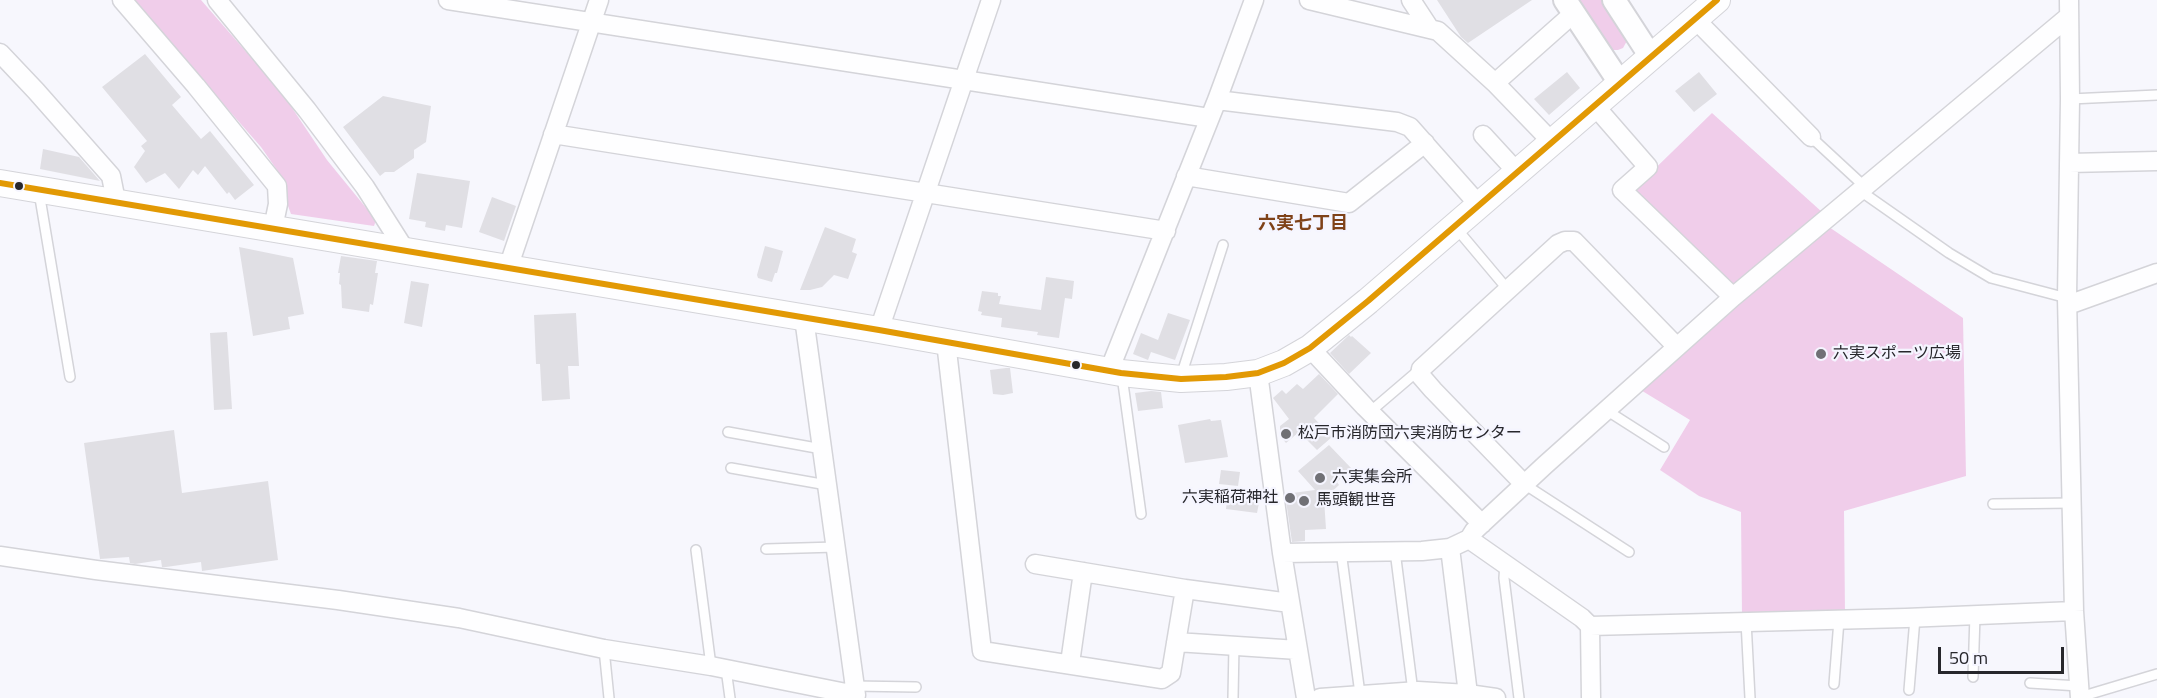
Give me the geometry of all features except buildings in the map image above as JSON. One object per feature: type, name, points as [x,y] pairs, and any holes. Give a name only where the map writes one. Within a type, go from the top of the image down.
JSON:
[{"type":"main road","points":[[0,183],[879,330],[1115,372],[1181,379],[1226,377],[1258,373],[1284,363],[1310,348],[1368,301],[1717,0]]},
{"type":"street","points":[[123,0],[277,186],[278,204],[273,228]]},
{"type":"street","points":[[217,0],[307,110],[365,188],[405,250]]},
{"type":"street","points":[[448,0],[964,82],[1209,118]]},
{"type":"street","points":[[508,268],[599,0]]},
{"type":"street","points":[[879,330],[991,0]]},
{"type":"street","points":[[1115,372],[1186,176],[1254,0]]},
{"type":"street","points":[[1309,0],[1438,30],[1495,83],[1552,142]]},
{"type":"street","points":[[1411,0],[1430,28]]},
{"type":"street","points":[[1614,0],[1652,57]]},
{"type":"street","points":[[1495,83],[1569,6],[1620,83]]},
{"type":"street","points":[[2068,8],[2070,99],[2067,302],[2074,611],[2080,694]]},
{"type":"street","points":[[1282,553],[1450,548],[1469,538],[1524,484],[1733,297],[2068,8]]},
{"type":"street","points":[[1695,19],[1811,137]]},
{"type":"street","points":[[0,53],[111,176],[117,201]]},
{"type":"street","points":[[1217,100],[1397,122],[1410,127],[1479,205]]},
{"type":"street","points":[[1594,105],[1648,167],[1622,190],[1733,297]]},
{"type":"street","points":[[553,134],[1166,231]]},
{"type":"street","points":[[1483,135],[1517,172]]},
{"type":"street","points":[[1186,176],[1349,203],[1425,143]]},
{"type":"street","points":[[2069,163],[2157,161]]},
{"type":"street","points":[[1524,484],[1420,375],[1421,369],[1558,244],[1574,241],[1677,347]]},
{"type":"street","points":[[2067,302],[2157,273]]},
{"type":"street","points":[[0,556],[459,618],[604,649],[856,695],[804,318]]},
{"type":"street","points":[[946,342],[982,651],[1162,679],[1171,673],[1185,589]]},
{"type":"street","points":[[1310,348],[1482,524]]},
{"type":"street","points":[[1258,373],[1282,553],[1306,698]]},
{"type":"street","points":[[1469,538],[1590,626],[1591,698]]},
{"type":"street","points":[[1320,698],[1413,692],[1480,696],[1450,548]]},
{"type":"street","points":[[1035,564],[1185,589],[1290,603]]},
{"type":"street","points":[[1070,663],[1083,572]]},
{"type":"street","points":[[1590,626],[1915,618],[2074,611]]},
{"type":"street","points":[[1176,642],[1298,650]]},
{"type":"lane","points":[[2070,99],[2157,95]]},
{"type":"lane","points":[[1811,137],[1862,188],[1949,253],[1991,278],[2067,302]]},
{"type":"lane","points":[[38,189],[70,377]]},
{"type":"lane","points":[[1455,226],[1509,291]]},
{"type":"lane","points":[[1181,379],[1223,245]]},
{"type":"lane","points":[[1371,411],[1421,369]]},
{"type":"lane","points":[[1115,372],[1141,514]]},
{"type":"lane","points":[[1606,410],[1664,447]]},
{"type":"lane","points":[[728,432],[822,449]]},
{"type":"lane","points":[[731,468],[827,485]]},
{"type":"lane","points":[[1524,484],[1629,552]]},
{"type":"lane","points":[[1993,504],[2073,503]]},
{"type":"lane","points":[[766,549],[836,547]]},
{"type":"lane","points":[[696,550],[718,668],[730,698]]},
{"type":"lane","points":[[1341,551],[1360,694]]},
{"type":"lane","points":[[1395,551],[1413,692]]},
{"type":"lane","points":[[1505,563],[1504,578],[1519,698]]},
{"type":"lane","points":[[1973,677],[1975,615]]},
{"type":"lane","points":[[1909,690],[1915,618]]},
{"type":"lane","points":[[1834,684],[1839,620]]},
{"type":"lane","points":[[1746,621],[1750,698]]},
{"type":"lane","points":[[1233,698],[1234,645]]},
{"type":"lane","points":[[604,649],[609,698]]},
{"type":"lane","points":[[2030,683],[2080,694],[2157,674]]},
{"type":"lane","points":[[854,686],[916,687]]},
{"type":"shaded area","points":[[132,0],[201,0],[282,93],[327,160],[376,220],[374,226],[291,214],[286,183],[261,147]]},
{"type":"shaded area","points":[[1577,0],[1604,0],[1628,39],[1623,48],[1613,50],[1606,43]]},
{"type":"shaded area","points":[[1712,113],[1822,212],[1737,284],[1726,282],[1632,191]]},
{"type":"shaded area","name":"六実スポーツ広場","points":[[1826,225],[1963,318],[1966,476],[1844,511],[1845,614],[1742,616],[1741,512],[1699,496],[1660,470],[1690,420],[1639,389]]},
{"type":"transit line","points":[[0,183],[879,330],[1121,373],[1181,379],[1226,377],[1258,373],[1284,363],[1310,348],[1368,301],[1717,0]]},
{"type":"place","name":"六実スポーツ広場","points":[[1821,354]]},
{"type":"place","name":"松戸市消防団六実消防センター","points":[[1286,434]]},
{"type":"place","name":"六実集会所","points":[[1320,478]]},
{"type":"place","name":"六実稲荷神社","points":[[1290,498]]},
{"type":"place","name":"馬頭観世音","points":[[1304,501]]},
{"type":"district","name":"六実七丁目","points":[[1303,225]]}]
